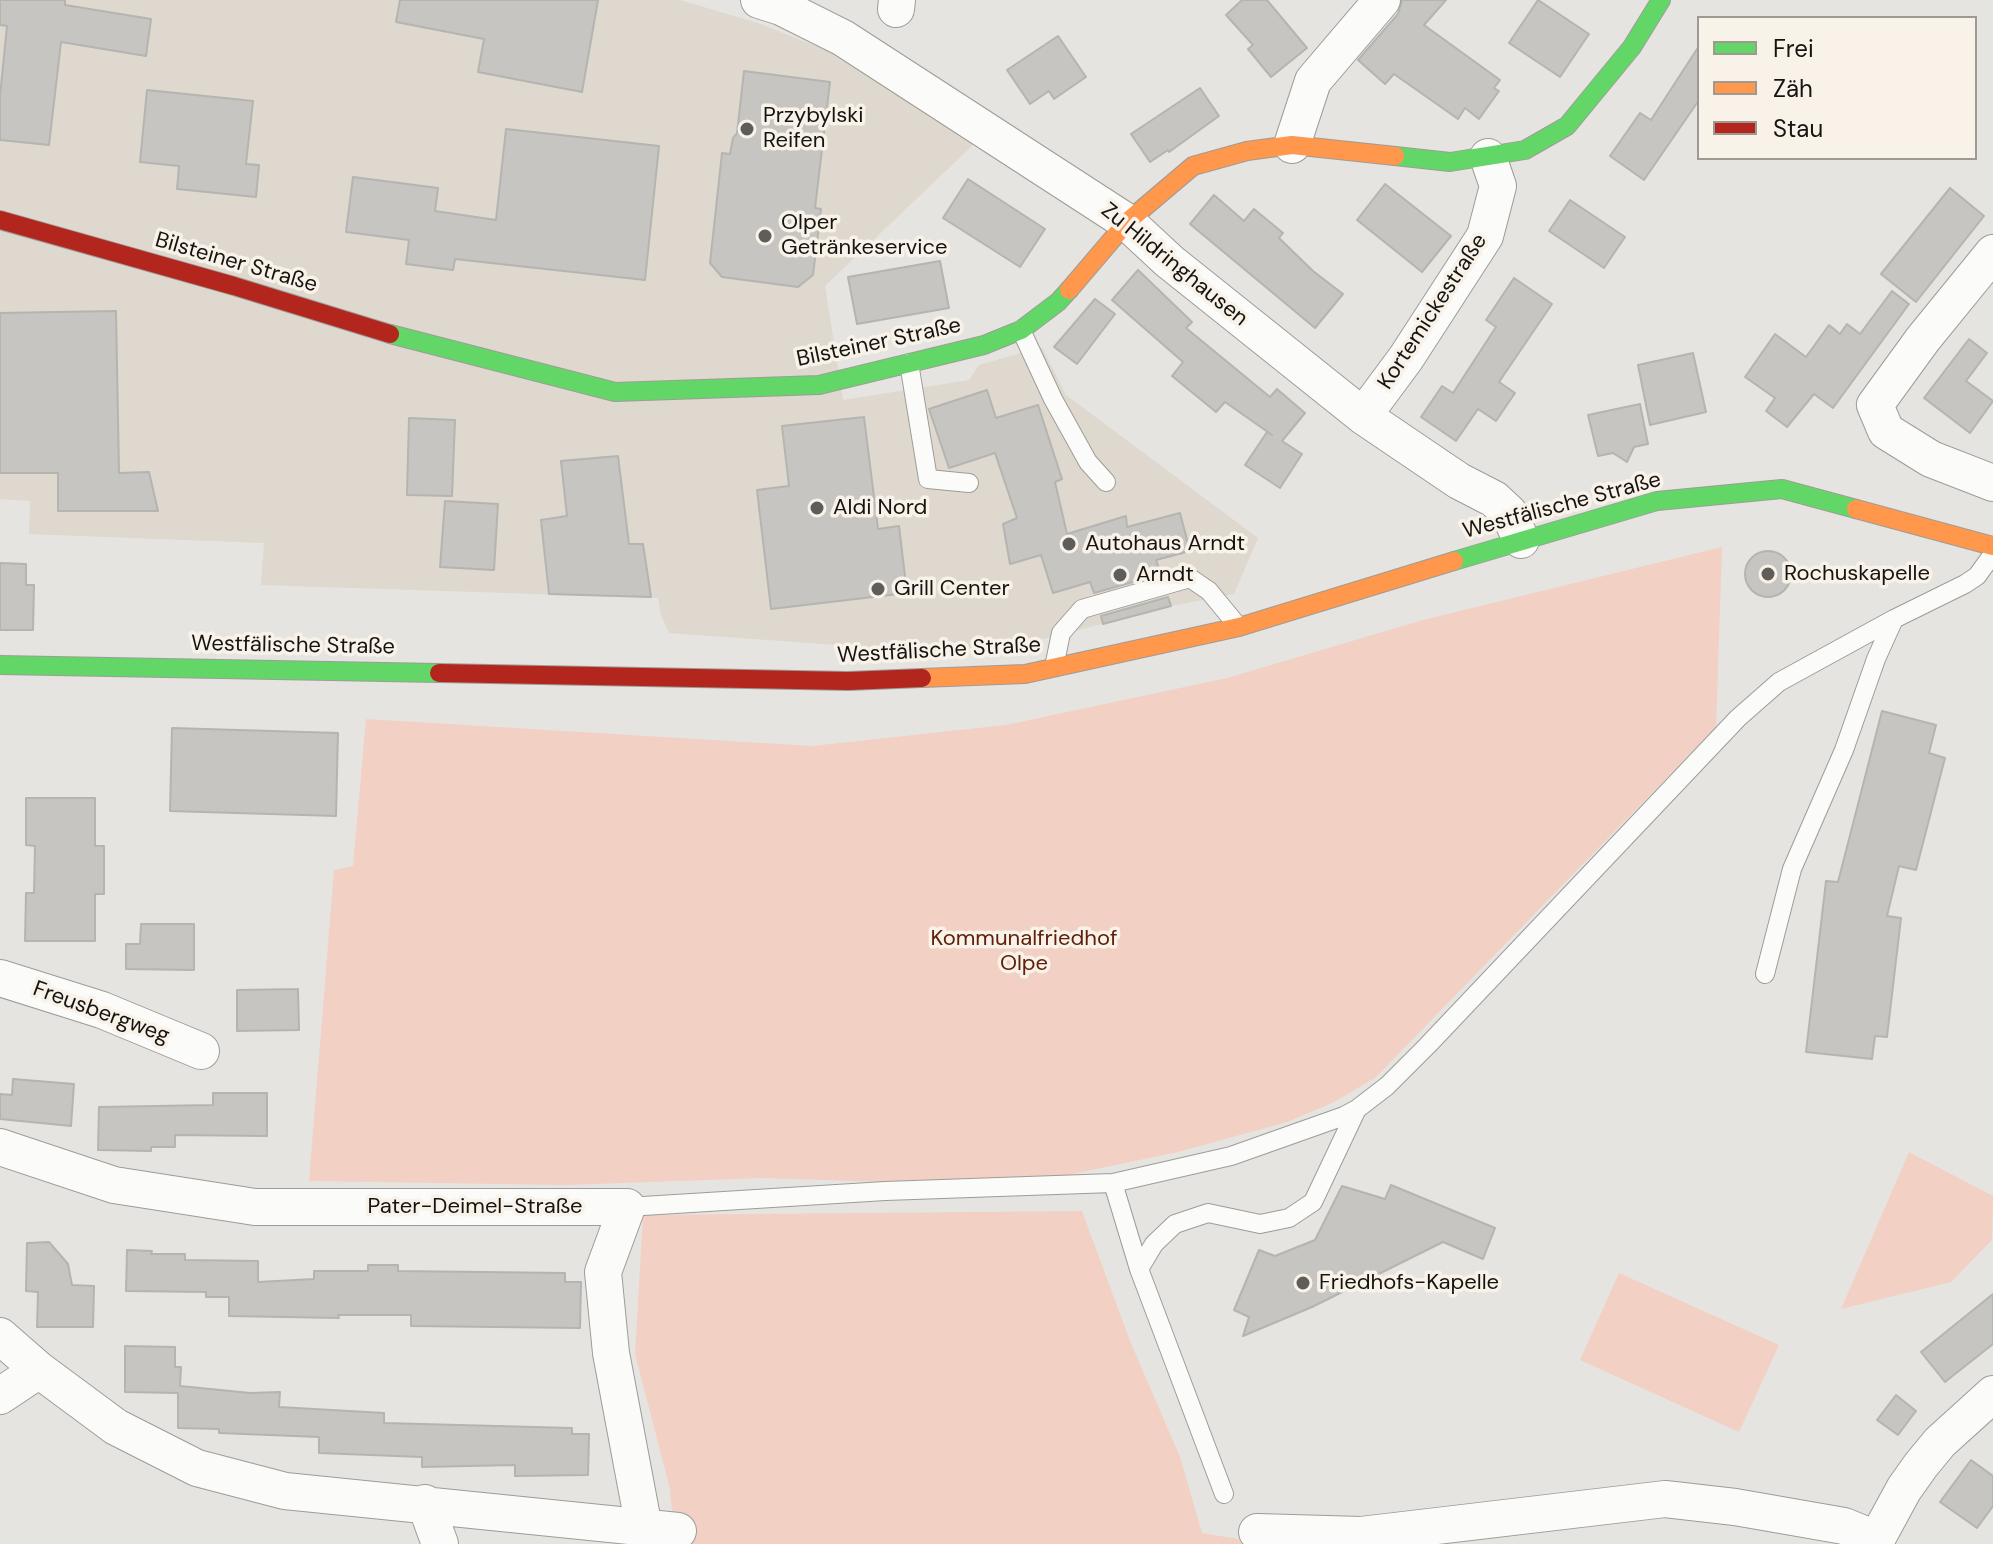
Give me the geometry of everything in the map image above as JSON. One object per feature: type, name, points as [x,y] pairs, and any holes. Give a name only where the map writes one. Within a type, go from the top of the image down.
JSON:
[{"type":"street","name":"Zu Hildringhausen","points":[[759,0],[781,7],[843,38],[1127,222],[1169,261],[1363,416],[1459,481],[1494,499],[1509,513],[1521,540]]},
{"type":"street","points":[[1292,145],[1313,81],[1382,0]]},
{"type":"street","name":"Bilsteiner Straße","points":[[0,220],[234,286],[425,345],[615,392],[819,385],[984,345],[1021,330],[1058,302],[1127,222],[1193,166],[1247,151],[1292,145],[1450,162],[1525,150],[1567,126],[1632,47],[1661,0]]},
{"type":"street","name":"Kortemickestraße","points":[[1363,416],[1406,358],[1485,236],[1498,186],[1488,157]]},
{"type":"street","points":[[1993,253],[1923,339],[1875,405],[1886,431],[1931,459],[1993,483]]},
{"type":"street","name":"Westfälische Straße","points":[[0,665],[848,681],[1025,674],[1239,627],[1657,501],[1782,489],[1993,546]]},
{"type":"street","name":"Freusbergweg","points":[[0,978],[102,1010],[201,1051]]},
{"type":"street","name":"Pater-Deimel-Straße","points":[[0,1147],[114,1185],[255,1207],[627,1207]]},
{"type":"street","points":[[0,1336],[39,1370],[116,1427],[197,1468],[285,1491],[425,1503],[657,1535],[611,1353],[603,1272],[627,1207]]},
{"type":"street","points":[[0,1396],[39,1370]]},
{"type":"street","points":[[1257,1532],[1361,1535],[1665,1499],[1735,1507],[1844,1526],[1875,1542],[1904,1489],[1940,1442],[1993,1394]]},
{"type":"street","points":[[425,1503],[440,1544]]},
{"type":"lane","points":[[1021,330],[1053,399],[1088,462],[1106,482]]},
{"type":"lane","points":[[909,363],[928,479],[969,483]]},
{"type":"lane","points":[[627,1207],[885,1191],[1113,1183],[1231,1156],[1357,1109],[1387,1086],[1427,1046],[1738,718],[1779,682],[1977,576],[1993,554]]},
{"type":"lane","points":[[1054,669],[1061,633],[1082,609],[1190,578],[1209,591],[1239,627]]},
{"type":"lane","points":[[1765,974],[1792,869],[1844,750],[1876,659],[1894,619]]},
{"type":"lane","points":[[1139,1269],[1154,1244],[1175,1224],[1208,1213],[1260,1224],[1289,1218],[1313,1202],[1357,1109]]},
{"type":"lane","points":[[1113,1183],[1139,1269],[1224,1494]]},
{"type":"shaded area","points":[[0,0],[680,0],[758,23],[828,51],[974,144],[825,286],[843,400],[969,380],[979,365],[1042,347],[1066,395],[1258,538],[1234,594],[1171,606],[1024,644],[935,652],[669,633],[658,598],[261,585],[264,543],[29,534],[30,501],[0,499]]},
{"type":"green space","name":"Kommunalfriedhof Olpe","points":[[1722,547],[1716,727],[1375,1078],[1332,1103],[1287,1122],[1178,1152],[1048,1179],[889,1182],[763,1178],[565,1185],[309,1181],[334,870],[353,866],[366,719],[812,746],[1006,725],[1227,678],[1423,620]]},
{"type":"green space","points":[[1909,1152],[1993,1196],[1992,1240],[1951,1282],[1841,1309]]},
{"type":"green space","points":[[1082,1211],[1130,1341],[1180,1457],[1202,1533],[1267,1544],[675,1544],[670,1489],[635,1354],[643,1215]]},
{"type":"green space","points":[[1619,1273],[1779,1345],[1739,1432],[1580,1360]]},
{"type":"building","points":[[0,0],[65,0],[65,5],[151,19],[146,56],[61,42],[49,145],[0,140],[0,96],[7,26],[0,25]]},
{"type":"building","points":[[400,0],[598,0],[582,92],[478,72],[484,39],[396,22]]},
{"type":"building","points":[[1242,0],[1267,0],[1307,48],[1271,77],[1248,49],[1253,45],[1226,15]]},
{"type":"building","points":[[1402,0],[1446,0],[1424,25],[1500,80],[1494,88],[1499,91],[1479,119],[1465,108],[1458,119],[1394,74],[1385,84],[1358,60],[1398,14]]},
{"type":"building","points":[[1538,0],[1589,34],[1560,77],[1509,43]]},
{"type":"building","points":[[1058,36],[1086,77],[1054,99],[1049,91],[1030,104],[1007,70]]},
{"type":"building","points":[[1697,49],[1697,103],[1644,180],[1610,156],[1640,113],[1651,120]]},
{"type":"building","points":[[744,71],[830,82],[815,208],[821,209],[813,275],[798,287],[722,277],[710,263],[722,153],[730,154],[737,133]]},
{"type":"building","points":[[1200,88],[1219,116],[1150,162],[1131,134]]},
{"type":"building","points":[[147,90],[253,101],[246,164],[259,165],[256,197],[177,189],[179,166],[140,162]]},
{"type":"building","points":[[506,129],[659,146],[645,280],[455,259],[453,270],[406,264],[409,240],[346,232],[353,177],[438,188],[435,211],[496,220]]},
{"type":"building","points":[[968,179],[1045,229],[1020,267],[943,218]]},
{"type":"building","points":[[1385,184],[1451,236],[1422,272],[1357,220]]},
{"type":"building","points":[[1950,188],[1984,216],[1916,302],[1881,274]]},
{"type":"building","points":[[1214,195],[1244,221],[1254,209],[1283,233],[1279,238],[1313,271],[1343,294],[1315,328],[1190,224]]},
{"type":"building","points":[[1570,200],[1625,237],[1604,268],[1549,231]]},
{"type":"building","points":[[940,261],[949,308],[857,324],[848,277]]},
{"type":"building","points":[[1138,270],[1192,322],[1186,328],[1270,397],[1277,389],[1305,413],[1282,441],[1302,454],[1280,488],[1245,465],[1267,432],[1272,435],[1225,402],[1216,412],[1172,376],[1183,362],[1112,300]]},
{"type":"building","points":[[1514,278],[1552,304],[1499,382],[1515,393],[1496,421],[1478,409],[1456,441],[1421,417],[1442,386],[1453,393],[1496,327],[1486,320]]},
{"type":"building","points":[[1892,291],[1909,304],[1833,408],[1814,394],[1787,427],[1766,411],[1775,398],[1745,377],[1775,334],[1806,357],[1829,325],[1840,334],[1847,324],[1860,334]]},
{"type":"building","points":[[1095,299],[1115,314],[1077,364],[1054,347]]},
{"type":"building","points":[[116,311],[119,473],[149,472],[158,511],[58,511],[58,473],[0,473],[0,313]]},
{"type":"building","points":[[1969,339],[1987,353],[1966,381],[1993,401],[1970,433],[1924,398]]},
{"type":"building","points":[[1693,353],[1706,412],[1650,425],[1638,365]]},
{"type":"building","points":[[987,390],[996,418],[1038,405],[1062,479],[1055,482],[1067,534],[1126,516],[1127,527],[1180,513],[1190,551],[1156,560],[1161,574],[1094,593],[1090,582],[1053,593],[1041,555],[1010,564],[1003,524],[1017,518],[995,453],[949,468],[929,409]]},
{"type":"building","points":[[1640,404],[1648,444],[1634,447],[1627,462],[1613,453],[1598,456],[1588,415]]},
{"type":"building","name":"Aldi Nord","points":[[864,417],[878,529],[899,526],[907,593],[771,609],[757,490],[789,486],[782,426]]},
{"type":"building","points":[[409,418],[455,420],[452,496],[407,495]]},
{"type":"building","points":[[618,456],[629,544],[643,544],[651,597],[549,594],[541,520],[567,516],[561,461]]},
{"type":"building","points":[[445,501],[498,504],[494,570],[440,567]]},
{"type":"building","name":"Rochuskapelle","points":[[1768,551],[1785,557],[1791,574],[1785,591],[1768,597],[1751,591],[1745,574],[1751,557]]},
{"type":"building","points":[[0,563],[26,564],[26,585],[34,585],[33,630],[0,630]]},
{"type":"building","points":[[1168,597],[1171,606],[1103,624],[1101,616]]},
{"type":"building","points":[[1882,711],[1936,725],[1929,753],[1945,758],[1916,870],[1899,866],[1887,916],[1901,918],[1887,1037],[1875,1036],[1872,1059],[1806,1052],[1826,881],[1838,882]]},
{"type":"building","points":[[172,728],[338,733],[336,816],[170,811]]},
{"type":"building","points":[[26,798],[95,798],[95,846],[104,846],[104,894],[95,894],[95,941],[25,941],[26,893],[34,893],[35,846],[26,845]]},
{"type":"building","points":[[141,924],[194,924],[194,970],[126,969],[126,944],[140,944]]},
{"type":"building","points":[[298,989],[299,1030],[237,1031],[237,990]]},
{"type":"building","points":[[13,1079],[74,1084],[71,1126],[0,1119],[0,1094],[12,1095]]},
{"type":"building","points":[[213,1093],[267,1093],[267,1136],[175,1135],[175,1147],[151,1147],[151,1151],[98,1150],[99,1107],[213,1105]]},
{"type":"building","name":"Friedhofs-Kapelle","points":[[1391,1185],[1495,1228],[1483,1259],[1443,1242],[1312,1307],[1243,1336],[1249,1317],[1234,1310],[1259,1250],[1275,1256],[1315,1240],[1342,1186],[1385,1199]]},
{"type":"building","points":[[49,1242],[68,1264],[72,1285],[94,1286],[93,1327],[37,1327],[38,1292],[26,1291],[27,1243]]},
{"type":"building","points":[[127,1250],[185,1254],[185,1260],[258,1261],[258,1282],[314,1279],[314,1271],[368,1271],[368,1265],[398,1265],[398,1271],[565,1273],[565,1282],[581,1282],[580,1328],[411,1326],[411,1315],[338,1315],[339,1318],[229,1316],[229,1297],[206,1297],[206,1292],[126,1291]]},
{"type":"building","points":[[1993,1294],[1993,1344],[1945,1382],[1921,1352]]},
{"type":"building","points":[[125,1346],[175,1347],[175,1367],[181,1367],[180,1386],[250,1393],[280,1392],[279,1407],[384,1413],[384,1423],[572,1428],[572,1434],[589,1434],[588,1475],[515,1476],[515,1465],[422,1467],[422,1457],[319,1453],[319,1437],[178,1428],[178,1393],[125,1392]]},
{"type":"building","points":[[1896,1395],[1916,1411],[1898,1435],[1877,1420]]},
{"type":"building","points":[[1971,1460],[1993,1476],[1993,1506],[1977,1528],[1940,1502]]},
{"type":"traffic: fast","points":[[1395,156],[1450,162],[1525,150],[1567,126],[1632,47],[1661,0]]},
{"type":"traffic: fast","points":[[390,334],[615,392],[819,385],[984,345],[1021,330],[1069,290]]},
{"type":"traffic: fast","points":[[1454,561],[1657,501],[1782,489],[1856,509]]},
{"type":"traffic: fast","points":[[0,665],[439,673]]},
{"type":"traffic: slow","points":[[1069,290],[1127,222],[1193,166],[1247,151],[1292,145],[1395,156]]},
{"type":"traffic: slow","points":[[1856,509],[1993,546]]},
{"type":"traffic: slow","points":[[922,678],[1025,674],[1239,627],[1454,561]]},
{"type":"traffic: jam","points":[[0,220],[390,334]]},
{"type":"traffic: jam","points":[[439,673],[848,681],[922,678]]},
{"type":"place","name":"Przybylski Reifen","points":[[747,129]]},
{"type":"place","name":"Olper Getränkeservice","points":[[765,236]]},
{"type":"place","name":"Aldi Nord","points":[[817,508]]},
{"type":"place","name":"Autohaus Arndt","points":[[1069,544]]},
{"type":"place","name":"Rochuskapelle","points":[[1768,574]]},
{"type":"place","name":"Arndt","points":[[1120,575]]},
{"type":"place","name":"Grill Center","points":[[878,589]]},
{"type":"place","name":"Friedhofs-Kapelle","points":[[1303,1283]]}]
